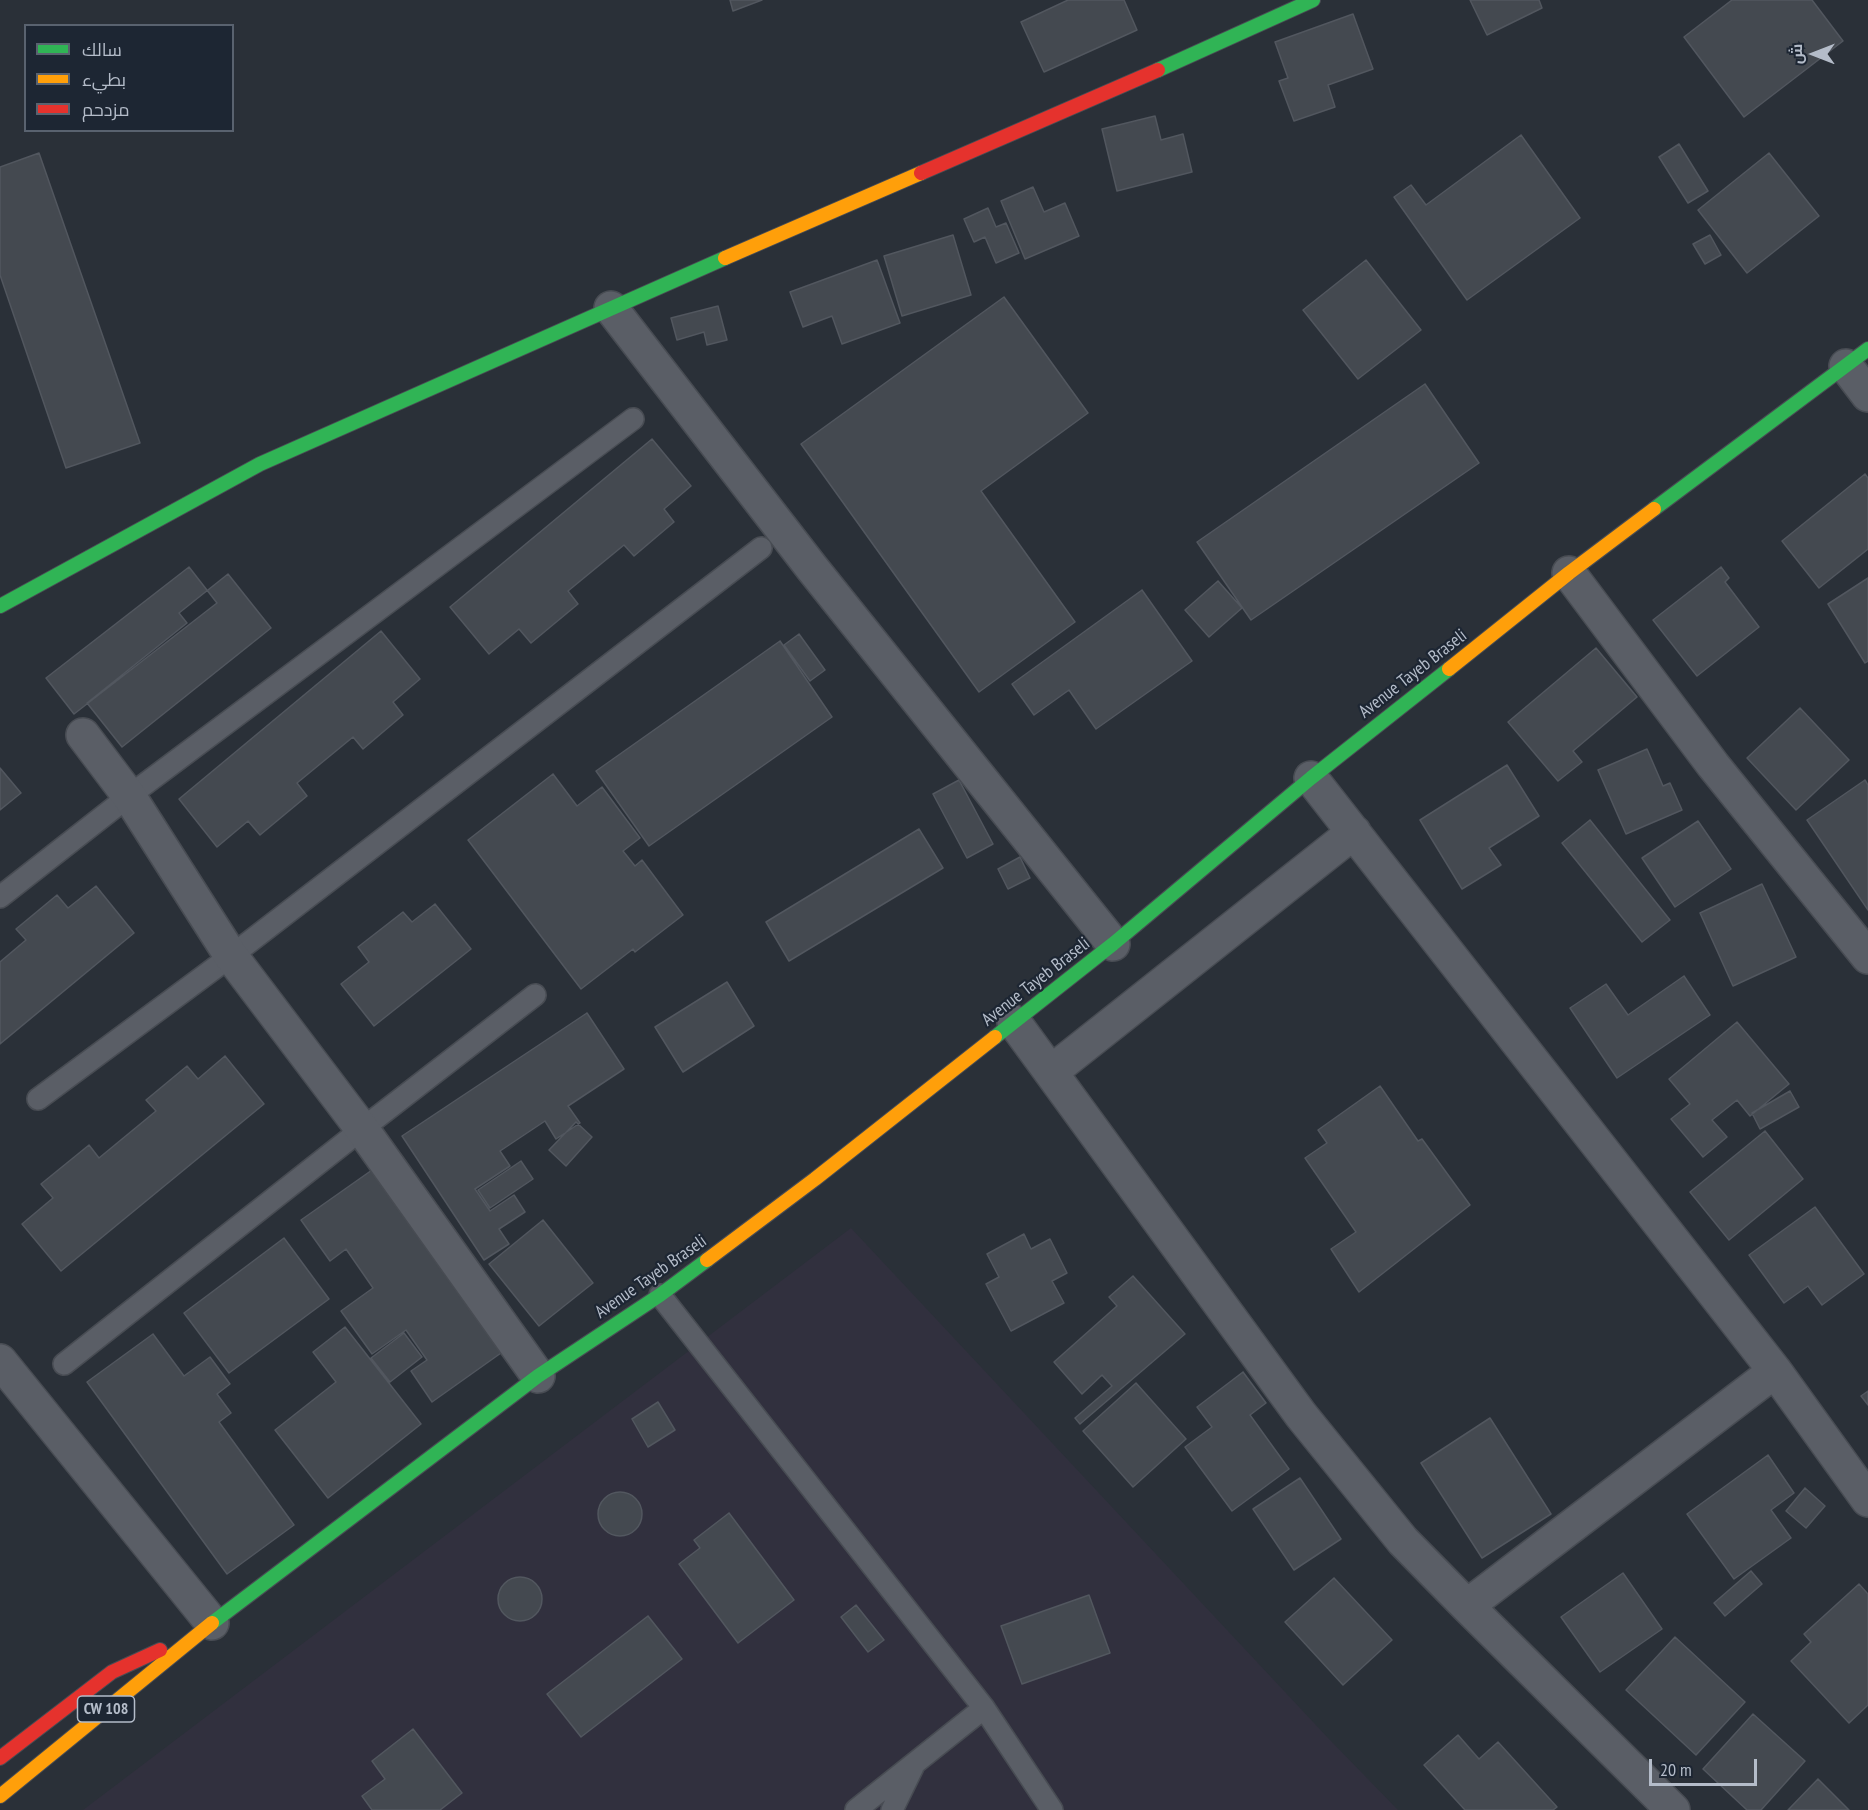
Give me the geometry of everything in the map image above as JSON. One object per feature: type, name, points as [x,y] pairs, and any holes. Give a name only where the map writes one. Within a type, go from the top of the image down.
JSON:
[{"type":"main road","points":[[0,606],[260,464],[1313,0]]},
{"type":"main road","name":"Avenue Tayeb Braseli","points":[[213,1623],[538,1376],[660,1296],[814,1179],[1113,944],[1311,778],[1569,573],[1857,358]]},
{"type":"main road","name":"CW 108","points":[[0,1758],[112,1672],[213,1623]]},
{"type":"main road","name":"CW 108","points":[[0,1796],[213,1623]]},
{"type":"street","points":[[611,308],[812,568],[1113,944]]},
{"type":"street","points":[[1857,358],[1868,395]]},
{"type":"street","points":[[1569,573],[1713,765],[1868,957]]},
{"type":"street","points":[[83,735],[129,796],[231,956],[362,1129],[538,1376]]},
{"type":"street","points":[[1311,778],[1775,1371],[1868,1500]]},
{"type":"street","points":[[1051,1072],[1354,832]]},
{"type":"street","points":[[1014,1022],[1301,1415],[1403,1540],[1673,1810]]},
{"type":"street","points":[[0,1361],[213,1623]]},
{"type":"street","points":[[1467,1606],[1775,1371]]},
{"type":"lane","points":[[0,897],[129,796],[633,419]]},
{"type":"lane","points":[[38,1099],[231,956],[761,548]]},
{"type":"lane","points":[[64,1364],[535,995]]},
{"type":"lane","points":[[660,1296],[984,1708],[1052,1810]]},
{"type":"lane","points":[[856,1810],[984,1708]]},
{"type":"lane","points":[[892,1810],[915,1763]]},
{"type":"shaded area","points":[[851,1228],[1398,1810],[83,1810]]},
{"type":"building","points":[[730,0],[762,0],[733,11]]},
{"type":"building","points":[[1068,0],[1124,0],[1137,30],[1044,72],[1021,22]]},
{"type":"building","points":[[1470,0],[1539,0],[1542,8],[1487,35]]},
{"type":"building","points":[[1732,0],[1812,0],[1843,41],[1744,117],[1684,37]]},
{"type":"building","points":[[1353,14],[1373,69],[1328,85],[1335,107],[1294,121],[1279,81],[1288,78],[1275,42]]},
{"type":"building","points":[[1155,116],[1161,140],[1183,134],[1192,172],[1117,191],[1102,129]]},
{"type":"building","points":[[1521,135],[1580,218],[1467,300],[1394,197],[1411,185],[1426,205]]},
{"type":"building","points":[[1679,144],[1708,191],[1688,203],[1659,157]]},
{"type":"building","points":[[39,153],[140,443],[66,468],[0,275],[0,167]]},
{"type":"building","points":[[1769,153],[1819,216],[1747,273],[1698,210]]},
{"type":"building","points":[[1033,187],[1044,212],[1065,203],[1079,236],[1025,259],[1001,201]]},
{"type":"building","points":[[988,208],[996,227],[1006,223],[1019,253],[996,263],[985,237],[974,242],[964,219]]},
{"type":"building","points":[[953,235],[971,295],[902,316],[884,256]]},
{"type":"building","points":[[1710,235],[1721,255],[1705,264],[1693,244]]},
{"type":"building","points":[[877,260],[900,323],[842,344],[832,316],[803,327],[790,292]]},
{"type":"building","points":[[1366,260],[1421,330],[1358,379],[1303,310]]},
{"type":"building","points":[[1004,297],[1088,413],[981,491],[1075,622],[979,692],[801,444]]},
{"type":"building","points":[[718,306],[727,340],[707,345],[704,332],[677,340],[671,318]]},
{"type":"building","points":[[1425,384],[1479,463],[1251,620],[1197,542]]},
{"type":"building","points":[[652,439],[691,486],[664,509],[674,522],[634,556],[624,545],[568,591],[578,604],[531,643],[519,629],[489,654],[450,607]]},
{"type":"building","points":[[1865,474],[1868,478],[1868,549],[1819,588],[1782,541]]},
{"type":"building","points":[[189,567],[217,603],[74,714],[46,678]]},
{"type":"building","points":[[1721,567],[1729,578],[1725,582],[1759,627],[1697,676],[1653,620]]},
{"type":"building","points":[[228,574],[271,628],[122,747],[87,703],[187,623],[179,613]]},
{"type":"building","points":[[1868,578],[1868,661],[1865,663],[1828,604]]},
{"type":"building","points":[[1218,581],[1242,608],[1209,637],[1185,610]]},
{"type":"building","points":[[1142,590],[1192,661],[1096,729],[1069,690],[1034,715],[1012,684]]},
{"type":"building","points":[[381,631],[420,679],[393,702],[403,715],[363,749],[353,737],[297,783],[307,796],[260,835],[248,821],[217,847],[179,799]]},
{"type":"building","points":[[799,634],[825,670],[810,681],[784,645]]},
{"type":"building","points":[[780,641],[832,717],[649,846],[596,771]]},
{"type":"building","points":[[1596,648],[1637,697],[1573,751],[1582,762],[1558,781],[1508,722]]},
{"type":"building","points":[[1800,708],[1849,760],[1796,810],[1747,758]]},
{"type":"building","points":[[1647,749],[1663,786],[1670,783],[1682,810],[1626,834],[1598,770]]},
{"type":"building","points":[[1507,765],[1539,816],[1489,848],[1501,865],[1462,889],[1420,820]]},
{"type":"building","points":[[0,768],[21,793],[0,810]]},
{"type":"building","points":[[553,774],[577,806],[602,787],[640,838],[623,851],[635,866],[642,860],[683,915],[635,952],[633,949],[581,989],[468,840]]},
{"type":"building","points":[[959,780],[993,844],[967,858],[933,794]]},
{"type":"building","points":[[1865,780],[1868,785],[1868,910],[1807,820]]},
{"type":"building","points":[[1590,820],[1670,920],[1642,942],[1562,843]]},
{"type":"building","points":[[1698,821],[1731,869],[1675,907],[1642,858]]},
{"type":"building","points":[[919,829],[943,868],[789,961],[766,922]]},
{"type":"building","points":[[1020,857],[1030,878],[1008,889],[998,869]]},
{"type":"building","points":[[1762,884],[1796,957],[1733,986],[1700,913]]},
{"type":"building","points":[[96,886],[134,933],[0,1044],[0,962],[26,940],[16,929],[57,895],[68,908]]},
{"type":"building","points":[[435,904],[471,949],[374,1026],[341,984],[369,962],[358,947],[403,912],[412,922]]},
{"type":"building","points":[[1684,976],[1710,1015],[1617,1078],[1570,1008],[1606,984],[1628,1015]]},
{"type":"building","points":[[727,982],[754,1026],[683,1072],[655,1027]]},
{"type":"building","points":[[587,1013],[624,1069],[568,1106],[580,1123],[556,1139],[545,1121],[500,1151],[510,1166],[475,1189],[490,1211],[514,1195],[525,1212],[499,1229],[509,1244],[484,1260],[402,1136]]},
{"type":"building","points":[[1737,1022],[1789,1084],[1750,1116],[1737,1100],[1712,1120],[1727,1137],[1703,1157],[1671,1119],[1690,1104],[1669,1079]]},
{"type":"building","points":[[225,1056],[264,1104],[61,1271],[22,1224],[53,1198],[41,1184],[89,1145],[99,1158],[156,1111],[146,1100],[187,1066],[198,1079]]},
{"type":"building","points":[[1380,1086],[1418,1141],[1422,1139],[1470,1205],[1359,1292],[1331,1249],[1356,1232],[1305,1158],[1327,1143],[1318,1130]]},
{"type":"building","points":[[1790,1091],[1799,1107],[1760,1129],[1752,1113]]},
{"type":"building","points":[[576,1122],[592,1137],[566,1166],[549,1150]]},
{"type":"building","points":[[1765,1131],[1803,1179],[1729,1240],[1690,1192]]},
{"type":"building","points":[[521,1161],[533,1179],[490,1208],[478,1190]]},
{"type":"building","points":[[372,1170],[501,1353],[432,1402],[411,1371],[427,1360],[406,1330],[372,1354],[341,1311],[373,1288],[346,1249],[330,1261],[301,1220]]},
{"type":"building","points":[[1815,1207],[1864,1274],[1822,1305],[1808,1286],[1784,1303],[1749,1255]]},
{"type":"building","points":[[543,1220],[593,1283],[539,1326],[489,1264]]},
{"type":"building","points":[[1024,1234],[1031,1249],[1050,1239],[1067,1273],[1052,1281],[1064,1303],[1011,1331],[986,1284],[999,1277],[987,1254]]},
{"type":"building","points":[[284,1238],[329,1299],[229,1373],[184,1313]]},
{"type":"building","points":[[1133,1276],[1185,1334],[1080,1424],[1075,1418],[1112,1386],[1102,1375],[1082,1394],[1054,1362],[1117,1306],[1109,1297]]},
{"type":"building","points":[[345,1327],[421,1424],[328,1498],[275,1430],[336,1382],[313,1352]]},
{"type":"building","points":[[404,1333],[422,1357],[390,1382],[371,1358]]},
{"type":"building","points":[[153,1334],[184,1376],[210,1357],[230,1384],[217,1394],[231,1413],[219,1422],[294,1525],[227,1574],[87,1382]]},
{"type":"building","points":[[1243,1372],[1266,1403],[1250,1415],[1289,1469],[1232,1511],[1185,1447],[1212,1427],[1197,1407]]},
{"type":"building","points":[[1136,1383],[1186,1439],[1133,1487],[1083,1431]]},
{"type":"building","points":[[1868,1391],[1868,1405],[1861,1396]]},
{"type":"building","points":[[658,1402],[675,1430],[648,1447],[632,1419]]},
{"type":"building","points":[[1490,1418],[1551,1514],[1482,1558],[1421,1463]]},
{"type":"building","points":[[1768,1455],[1794,1493],[1771,1510],[1791,1538],[1734,1579],[1687,1514]]},
{"type":"building","points":[[1300,1478],[1341,1539],[1294,1570],[1253,1509]]},
{"type":"building","points":[[1805,1488],[1825,1506],[1806,1528],[1786,1511]]},
{"type":"building","points":[[620,1492],[636,1498],[642,1514],[636,1530],[620,1536],[604,1530],[598,1514],[604,1498]]},
{"type":"building","points":[[729,1513],[794,1600],[738,1643],[679,1564],[700,1548],[694,1540]]},
{"type":"building","points":[[1751,1571],[1762,1584],[1725,1616],[1714,1603]]},
{"type":"building","points":[[1623,1573],[1662,1629],[1600,1672],[1561,1617]]},
{"type":"building","points":[[520,1577],[536,1583],[542,1599],[536,1615],[520,1621],[504,1615],[498,1599],[504,1583]]},
{"type":"building","points":[[1334,1578],[1392,1640],[1343,1685],[1285,1622]]},
{"type":"building","points":[[1859,1584],[1868,1594],[1868,1705],[1849,1723],[1791,1661],[1811,1642],[1804,1634]]},
{"type":"building","points":[[1089,1595],[1110,1653],[1022,1684],[1001,1626]]},
{"type":"building","points":[[856,1605],[884,1640],[868,1652],[841,1617]]},
{"type":"building","points":[[648,1616],[682,1659],[581,1737],[547,1694]]},
{"type":"building","points":[[1675,1637],[1745,1702],[1696,1755],[1626,1690]]},
{"type":"building","points":[[1753,1714],[1805,1761],[1761,1810],[1747,1810],[1703,1769]]},
{"type":"building","points":[[413,1729],[462,1793],[440,1810],[372,1810],[362,1796],[385,1779],[372,1761]]},
{"type":"building","points":[[1458,1735],[1479,1759],[1498,1742],[1557,1807],[1553,1810],[1465,1810],[1424,1765]]},
{"type":"building","points":[[1818,1779],[1849,1810],[1788,1810]]},
{"type":"traffic: fast","points":[[1158,70],[1313,0]]},
{"type":"traffic: fast","points":[[0,606],[260,464],[725,258]]},
{"type":"traffic: fast","points":[[1654,509],[1868,349]]},
{"type":"traffic: fast","points":[[995,1037],[1113,944],[1311,778],[1449,669]]},
{"type":"traffic: fast","points":[[212,1623],[538,1376],[660,1295],[707,1260]]},
{"type":"traffic: slow","points":[[725,258],[921,173]]},
{"type":"traffic: slow","points":[[1449,669],[1569,573],[1654,509]]},
{"type":"traffic: slow","points":[[707,1260],[815,1179],[995,1037]]},
{"type":"traffic: slow","points":[[0,1796],[212,1623]]},
{"type":"traffic: jam","points":[[921,173],[1158,70]]},
{"type":"traffic: jam","points":[[0,1758],[112,1672],[160,1650]]}]
